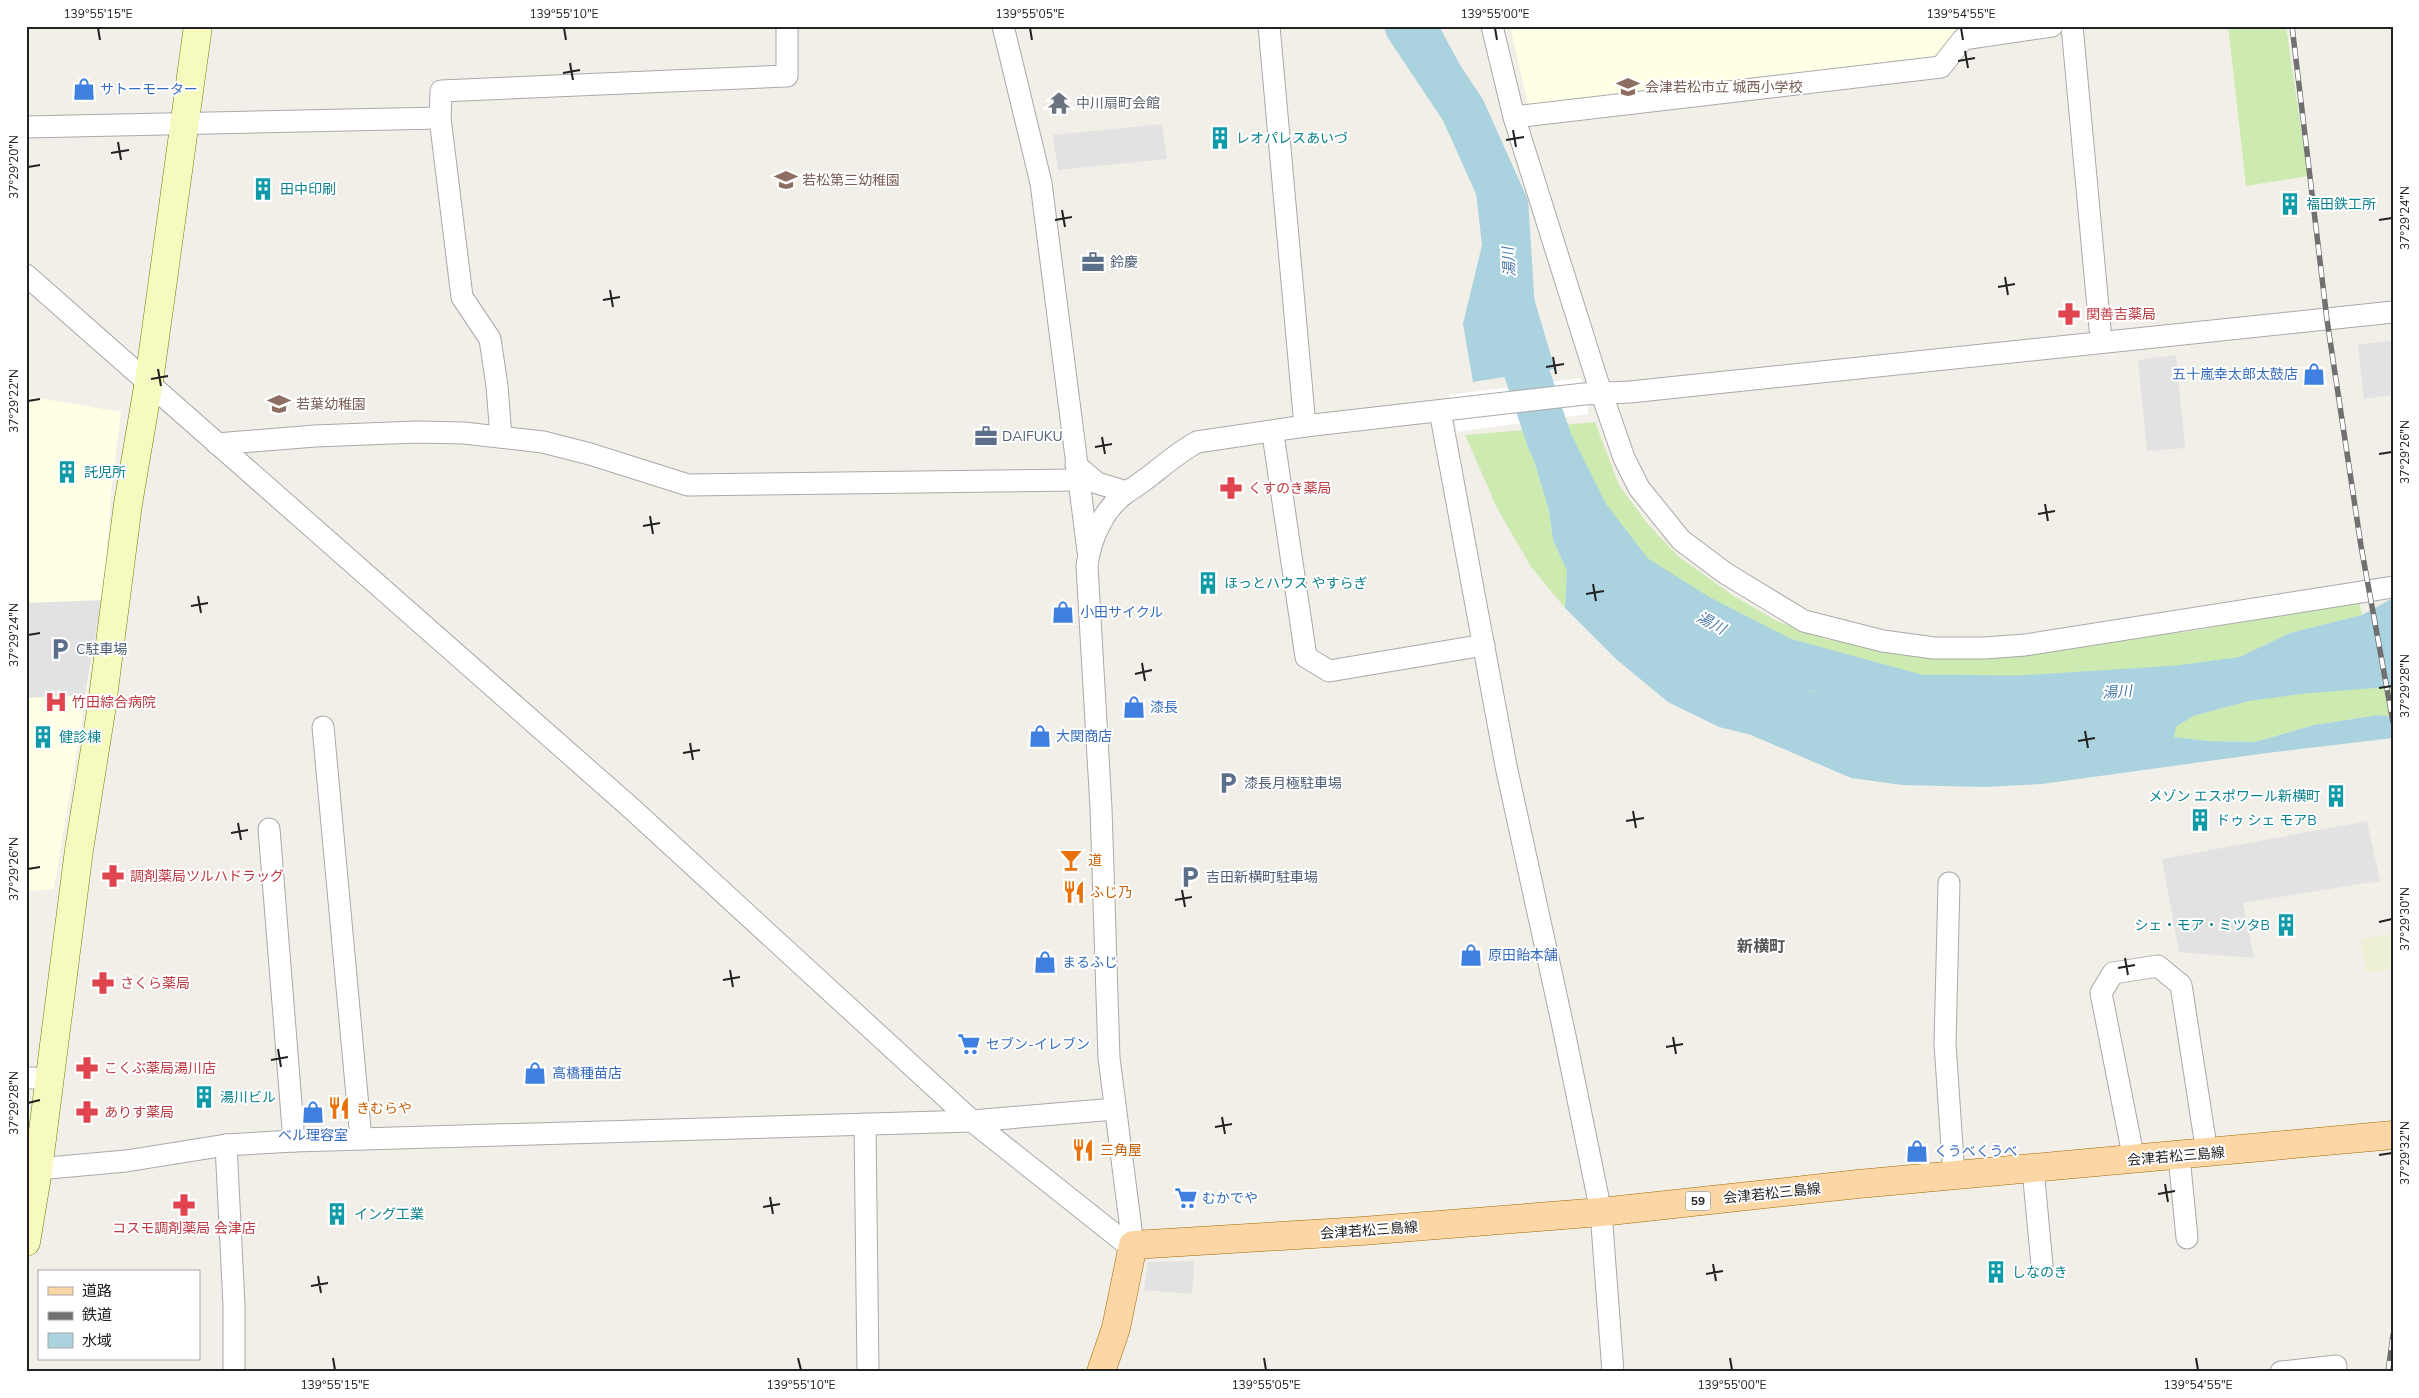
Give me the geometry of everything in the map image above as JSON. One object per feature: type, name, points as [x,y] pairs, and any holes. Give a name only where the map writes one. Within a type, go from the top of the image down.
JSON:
[{"type":"main road","name":"会津若松三島線","points":[[1133,1245],[1362,1231],[1601,1212],[1954,1176],[2393,1135]]},
{"type":"main road","points":[[1101,1372],[1116,1328],[1133,1245]]},
{"type":"street","points":[[26,1242],[32,1170],[102,705],[128,504],[148,381],[198,26]]},
{"type":"street","points":[[502,437],[490,339],[462,297],[440,118],[441,91],[788,76],[787,26]]},
{"type":"street","points":[[26,275],[631,808],[972,1121],[1123,1241],[1133,1245],[1109,1058],[1101,808],[1088,553],[1041,183],[1003,26]]},
{"type":"street","points":[[1269,26],[1305,426]]},
{"type":"street","points":[[1492,26],[1514,117],[1592,393],[1639,488],[1682,540],[1725,573],[1804,621],[1883,641],[1934,648],[1992,648],[2025,645],[2393,587]]},
{"type":"street","points":[[1514,117],[1941,67],[1963,39],[2052,26]]},
{"type":"street","points":[[2072,26],[2100,329]]},
{"type":"street","points":[[26,127],[440,118]]},
{"type":"street","points":[[1088,553],[1101,524],[1127,492],[1181,451],[1197,442],[1305,426],[1592,393],[1630,392],[2393,312]]},
{"type":"street","points":[[1445,410],[1506,766],[1601,1212],[1613,1372]]},
{"type":"street","points":[[216,444],[315,436],[417,432],[464,433],[544,442],[590,454],[688,485],[1077,473],[1097,483],[1127,492]]},
{"type":"street","points":[[1274,441],[1306,656],[1329,671],[1484,645]]},
{"type":"street","points":[[323,727],[361,1139]]},
{"type":"street","points":[[269,828],[294,1141]]},
{"type":"street","points":[[1949,883],[1945,1044],[1954,1176]]},
{"type":"street","points":[[2134,1160],[2101,993],[2113,973],[2158,966],[2181,984],[2207,1153]]},
{"type":"street","points":[[32,1170],[135,1160],[226,1145],[294,1141],[972,1121],[1115,1108]]},
{"type":"street","points":[[865,1124],[868,1372]]},
{"type":"street","points":[[226,1145],[234,1305],[234,1372]]},
{"type":"street","points":[[2179,1156],[2187,1238]]},
{"type":"street","points":[[2033,1169],[2042,1265]]},
{"type":"street","points":[[2281,1372],[2336,1366]]},
{"type":"shaded area","name":"会津若松市立 城西小学校","points":[[1510,26],[2016,26],[1962,35],[1938,64],[1529,109]]},
{"type":"shaded area","points":[[1162,124],[1167,159],[1058,170],[1053,135]]},
{"type":"shaded area","points":[[2393,340],[2393,395],[2364,399],[2358,345]]},
{"type":"shaded area","points":[[2176,355],[2185,448],[2147,451],[2138,360]]},
{"type":"shaded area","name":"竹田綜合病院","points":[[26,396],[121,412],[111,493],[105,580],[54,889],[26,891]]},
{"type":"shaded area","name":"C駐車場","points":[[102,600],[85,695],[26,698],[26,603]]},
{"type":"shaded area","points":[[2367,821],[2380,881],[2243,903],[2254,958],[2179,952],[2162,859]]},
{"type":"shaded area","points":[[2393,934],[2393,969],[2366,973],[2361,939]]},
{"type":"shaded area","points":[[1194,1261],[1192,1294],[1144,1290],[1148,1262]]},
{"type":"green space","points":[[2228,26],[2286,26],[2308,176],[2246,186]]},
{"type":"green space","points":[[1595,422],[1619,485],[1647,523],[1678,556],[1735,597],[1779,622],[1828,640],[1887,649],[2108,640],[2186,632],[2359,602],[2362,615],[2290,633],[2235,659],[2175,678],[2013,719],[1978,719],[1918,711],[1808,691],[1697,629],[1636,588],[1601,549],[1554,426]]},
{"type":"green space","points":[[1525,430],[1549,511],[1553,540],[1567,571],[1565,608],[1531,567],[1497,508],[1465,435]]},
{"type":"green space","points":[[2367,644],[2393,648],[2393,717],[2378,715],[2314,725],[2255,742],[2209,741],[2174,737],[2175,727],[2193,716],[2245,702],[2273,689],[2311,661]]},
{"type":"water","points":[[1397,26],[1439,26],[1474,91],[1478,116],[1494,179],[1523,261],[1555,369],[1473,382],[1463,324],[1482,245],[1475,184],[1430,63]]},
{"type":"water","points":[[1554,426],[1601,549],[1636,588],[1697,629],[1808,691],[1918,711],[1978,719],[2013,719],[2175,678],[2235,659],[2290,633],[2362,615],[2393,598],[2393,648],[2367,644],[2311,661],[2273,689],[2245,702],[2193,716],[2176,727],[2174,737],[2209,741],[2255,742],[2314,725],[2378,715],[2393,717],[2393,738],[2042,784],[1984,787],[1902,785],[1851,778],[1751,735],[1719,727],[1668,702],[1616,659],[1565,608],[1567,571],[1553,540],[1549,511],[1525,430]]},
{"type":"pier","points":[[1581,378],[1589,414],[1457,432],[1449,395]]},
{"type":"waterway","name":"湯川","points":[[1407,26],[1463,110],[1506,206],[1514,335],[1550,442],[1587,516],[1632,575],[1699,617],[1783,660],[1918,697],[2021,698],[2177,688],[2304,671],[2393,664]]},
{"type":"railway","points":[[2292,26],[2327,320],[2361,546],[2393,722]]},
{"type":"railway","points":[[2388,1372],[2393,1335]]},
{"type":"place","name":"会津若松市立 城西小学校","points":[[1628,87]]},
{"type":"place","name":"サトーモーター","points":[[84,89]]},
{"type":"place","name":"中川扇町会館","points":[[1059,103]]},
{"type":"place","name":"レオパレスあいづ","points":[[1220,138]]},
{"type":"place","name":"若松第三幼稚園","points":[[786,180]]},
{"type":"place","name":"田中印刷","points":[[263,189]]},
{"type":"place","name":"福田鉄工所","points":[[2290,204]]},
{"type":"place","name":"鈴慶","points":[[1093,262]]},
{"type":"place","name":"関善吉薬局","points":[[2069,314]]},
{"type":"place","name":"五十嵐幸太郎太鼓店","points":[[2314,374]]},
{"type":"place","name":"若葉幼稚園","points":[[279,404]]},
{"type":"place","name":"DAIFUKU","points":[[986,436]]},
{"type":"place","name":"託児所","points":[[67,472]]},
{"type":"place","name":"くすのき薬局","points":[[1231,488]]},
{"type":"place","name":"ほっとハウス やすらぎ","points":[[1208,583]]},
{"type":"place","name":"小田サイクル","points":[[1063,612]]},
{"type":"place","name":"C駐車場","points":[[60,649]]},
{"type":"place","name":"竹田綜合病院","points":[[56,702]]},
{"type":"place","name":"漆長","points":[[1134,707]]},
{"type":"place","name":"大関商店","points":[[1040,736]]},
{"type":"place","name":"健診棟","points":[[43,737]]},
{"type":"place","name":"漆長月極駐車場","points":[[1228,783]]},
{"type":"place","name":"メゾン エスポワール新横町","points":[[2336,796]]},
{"type":"place","name":"ドゥ シェ モアB","points":[[2200,820]]},
{"type":"place","name":"道","points":[[1071,860]]},
{"type":"place","name":"調剤薬局ツルハドラッグ","points":[[113,876]]},
{"type":"place","name":"吉田新横町駐車場","points":[[1190,877]]},
{"type":"place","name":"ふじ乃","points":[[1074,892]]},
{"type":"place","name":"シェ・モア・ミツタB","points":[[2286,925]]},
{"type":"place","name":"原田飴本舗","points":[[1471,955]]},
{"type":"place","name":"まるふじ","points":[[1045,962]]},
{"type":"place","name":"さくら薬局","points":[[103,983]]},
{"type":"place","name":"セブン-イレブン","points":[[969,1044]]},
{"type":"place","name":"こくぶ薬局湯川店","points":[[87,1068]]},
{"type":"place","name":"高橋種苗店","points":[[535,1073]]},
{"type":"place","name":"湯川ビル","points":[[204,1097]]},
{"type":"place","name":"きむらや","points":[[339,1108]]},
{"type":"place","name":"ありす薬局","points":[[87,1112]]},
{"type":"place","name":"ベル理容室","points":[[313,1112]]},
{"type":"place","name":"三角屋","points":[[1083,1150]]},
{"type":"place","name":"くうべくうべ","points":[[1917,1151]]},
{"type":"place","name":"むかでや","points":[[1186,1198]]},
{"type":"place","name":"コスモ調剤薬局 会津店","points":[[184,1205]]},
{"type":"place","name":"イング工業","points":[[337,1214]]},
{"type":"place","name":"しなのき","points":[[1996,1272]]},
{"type":"district","name":"新横町","points":[[1761,946]]}]
